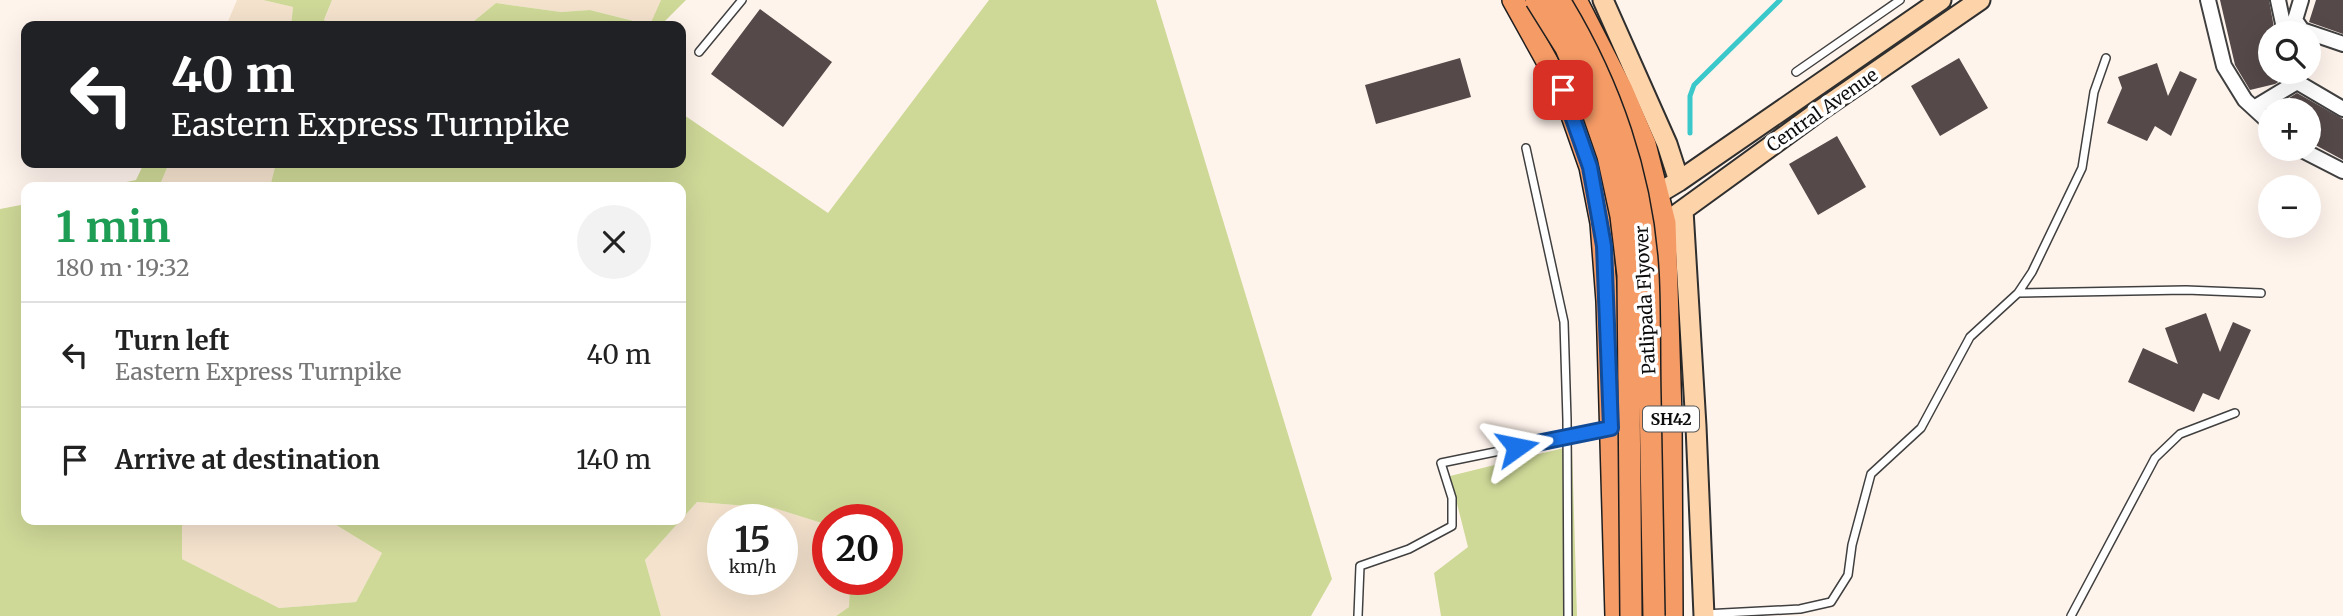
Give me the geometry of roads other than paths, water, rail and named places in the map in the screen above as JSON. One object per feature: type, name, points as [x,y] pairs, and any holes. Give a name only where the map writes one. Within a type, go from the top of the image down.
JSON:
[{"type":"main road","points":[[1513,0],[1563,90],[1590,167],[1601,223],[1611,428],[1616,616]]},
{"type":"main road","name":"Patlipada Flyover","points":[[1536,0],[1566,48],[1589,101],[1608,156],[1621,216],[1628,275],[1631,616]]},
{"type":"main road","name":"Patlipada Flyover","points":[[1559,0],[1583,38],[1607,93],[1627,150],[1641,212],[1648,274],[1654,616]]},
{"type":"main road","name":"SH42","points":[[1576,0],[1622,90],[1645,144],[1665,223],[1671,415],[1672,616]]},
{"type":"main road","points":[[1604,0],[1667,144],[1679,181]]},
{"type":"main road","name":"Central Avenue","points":[[1601,223],[1679,181],[1941,0]]},
{"type":"main road","name":"Central Avenue","points":[[1604,246],[1665,223],[1822,109],[1980,0]]},
{"type":"main road","points":[[1683,210],[1704,615]]},
{"type":"street","points":[[2208,0],[2224,66],[2245,100],[2258,112]]},
{"type":"street","points":[[2278,0],[2282,21]]},
{"type":"street","points":[[2301,0],[2295,20],[2302,30],[2343,44]]},
{"type":"street","points":[[2254,108],[2286,84]]},
{"type":"street","points":[[2306,84],[2343,109]]},
{"type":"street","points":[[2321,160],[2343,172]]},
{"type":"lane","points":[[699,52],[742,0]]},
{"type":"lane","points":[[1796,72],[1900,0]]},
{"type":"lane","points":[[1704,615],[1800,609],[1830,602],[1848,575],[1852,545],[1871,474],[1921,428],[1970,337],[2018,293],[2032,272],[2082,168],[2094,92],[2106,58]]},
{"type":"lane","points":[[1526,148],[1564,323],[1569,616]]},
{"type":"lane","points":[[2018,293],[2186,290],[2261,293]]},
{"type":"lane","points":[[2071,616],[2155,458],[2180,434],[2235,412]]},
{"type":"lane","points":[[1357,616],[1360,566],[1409,549],[1452,526],[1452,498],[1441,463],[1611,428]]},
{"type":"waterway","points":[[1690,133],[1690,96],[1694,85],[1780,0]]}]
